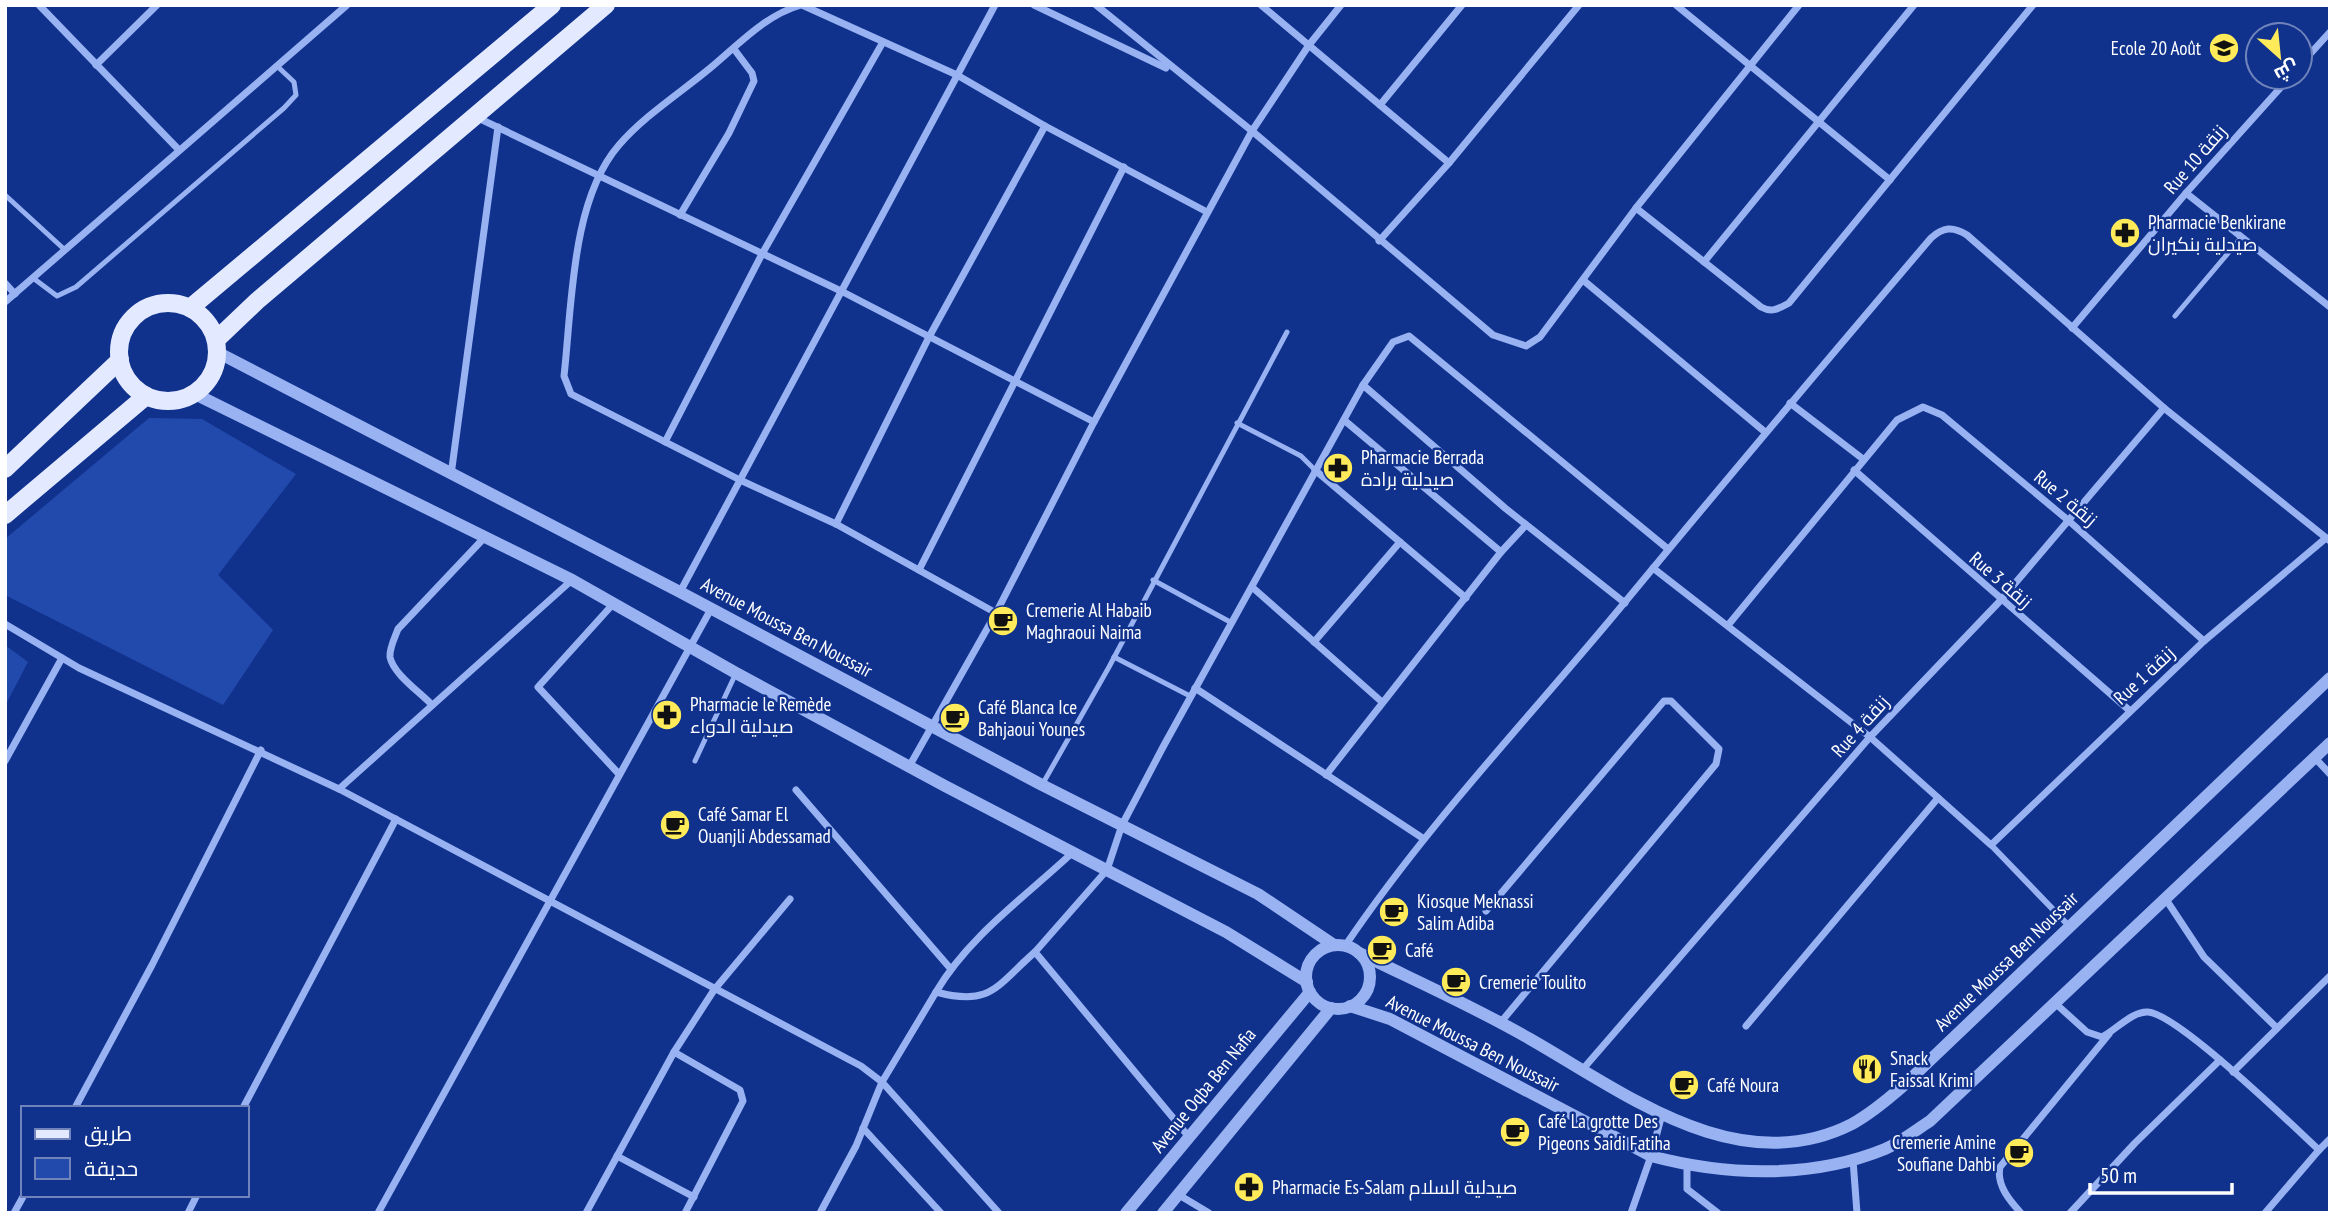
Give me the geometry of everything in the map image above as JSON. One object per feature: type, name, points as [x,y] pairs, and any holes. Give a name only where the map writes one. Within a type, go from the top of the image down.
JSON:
[{"type":"main road","points":[[190,308],[552,5]]},
{"type":"main road","points":[[217,346],[257,301],[606,5]]},
{"type":"main road","points":[[173,303],[190,308],[202,316],[217,346],[215,368],[207,382],[195,394],[179,400],[162,401],[146,396],[128,381],[120,360],[120,342],[127,326],[139,313],[155,305],[173,303]]},
{"type":"main road","points":[[5,469],[120,360]]},
{"type":"main road","points":[[5,515],[146,396]]},
{"type":"street","points":[[38,5],[179,150]]},
{"type":"street","points":[[96,65],[157,5]]},
{"type":"street","points":[[5,302],[347,5]]},
{"type":"street","points":[[996,613],[836,524],[740,480],[570,394],[564,376],[577,260],[584,223],[598,177],[619,145],[773,17],[802,5],[957,75],[1045,126],[1207,212]]},
{"type":"street","points":[[680,592],[995,5]]},
{"type":"street","points":[[1034,5],[1176,72]]},
{"type":"street","points":[[1096,5],[1252,131],[1493,335],[1511,344],[1526,346],[1540,337],[1636,208],[1799,5]]},
{"type":"street","points":[[1261,5],[1449,163]]},
{"type":"street","points":[[910,765],[996,613],[1094,422],[1252,131],[1309,45],[1341,5]]},
{"type":"street","points":[[1380,105],[1462,5]]},
{"type":"street","points":[[1379,241],[1449,163],[1578,5]]},
{"type":"street","points":[[1676,5],[1890,180]]},
{"type":"street","points":[[1704,262],[1914,5]]},
{"type":"street","points":[[1636,208],[1761,307],[1769,312],[1778,309],[1788,303],[2033,5]]},
{"type":"street","points":[[2314,50],[2330,32]]},
{"type":"street","points":[[665,442],[762,254],[883,42]]},
{"type":"street","points":[[680,215],[729,133],[754,81],[752,73],[734,49]]},
{"type":"street","name":"Rue 10 زنقة","points":[[2072,328],[2186,193],[2277,91]]},
{"type":"street","points":[[475,116],[843,292],[1094,422]]},
{"type":"street","points":[[836,524],[929,337],[1045,126]]},
{"type":"street","points":[[450,475],[498,127]]},
{"type":"street","points":[[919,570],[1014,379],[1125,167]]},
{"type":"street","points":[[2186,193],[2240,239],[2330,307]]},
{"type":"street","points":[[1339,945],[1424,839],[1625,603],[1765,432],[1931,238],[1944,228],[1957,229],[1967,235],[2164,408],[2328,539]]},
{"type":"street","points":[[1583,280],[1765,432]]},
{"type":"street","points":[[5,283],[15,293]]},
{"type":"street","points":[[936,992],[960,998],[981,997],[1035,952],[1107,870],[1122,825],[1190,696],[1363,385],[1393,342],[1409,337],[1668,549]]},
{"type":"street","name":"Avenue Moussa Ben Noussair","points":[[217,346],[450,475],[680,592],[1042,785],[1258,894],[1339,945]]},
{"type":"street","points":[[1363,385],[1526,525],[1625,603]]},
{"type":"street","points":[[195,394],[572,580],[736,673],[1072,853],[1226,932],[1308,987],[1323,1005],[1331,1008],[1350,1006],[1366,992],[1370,971],[1359,953],[1339,945],[1324,948],[1310,962],[1308,987]]},
{"type":"street","points":[[1729,624],[1863,458],[1790,403]]},
{"type":"street","name":"Rue 2 زنقة","points":[[1863,458],[1897,420],[1923,407],[1942,415],[2069,520],[2204,641]]},
{"type":"street","name":"Rue 4 زنقة","points":[[1583,1069],[1870,737],[2000,601],[2164,408]]},
{"type":"street","points":[[1344,420],[1502,552]]},
{"type":"street","points":[[1315,470],[1466,598]]},
{"type":"street","name":"Rue 3 زنقة","points":[[1854,470],[2000,601],[2129,710]]},
{"type":"street","points":[[1326,775],[1526,525]]},
{"type":"street","points":[[432,705],[394,666],[390,656],[398,629],[485,537]]},
{"type":"street","name":"Rue 1 زنقة","points":[[1991,845],[2204,641],[2328,539]]},
{"type":"street","points":[[1314,642],[1400,542]]},
{"type":"street","points":[[1653,568],[1729,624],[1870,737],[1991,845],[2070,927]]},
{"type":"street","points":[[339,789],[572,580]]},
{"type":"street","points":[[1252,587],[1382,702]]},
{"type":"street","points":[[614,603],[538,687],[618,773]]},
{"type":"street","points":[[377,1213],[710,609]]},
{"type":"street","points":[[5,624],[61,658],[339,789],[861,1066],[882,1082],[999,1213]]},
{"type":"street","points":[[5,761],[61,658]]},
{"type":"street","name":"Avenue Moussa Ben Noussair","points":[[1359,953],[1502,1022],[1662,1114],[1716,1136],[1763,1144],[1798,1142],[1852,1124],[1903,1086],[2330,678]]},
{"type":"street","points":[[1195,688],[1424,839]]},
{"type":"street","points":[[1486,911],[1664,701],[1671,701],[1719,749],[1716,764],[1502,1022]]},
{"type":"street","name":"Avenue Moussa Ben Noussair","points":[[1350,1006],[1390,1018],[1651,1156],[1687,1165],[1772,1172],[1853,1160],[1886,1149],[1930,1121],[2330,743]]},
{"type":"street","points":[[76,1106],[152,965],[261,750]]},
{"type":"street","points":[[2314,757],[2330,774]]},
{"type":"street","points":[[796,790],[950,968]]},
{"type":"street","points":[[1746,1026],[1938,797]]},
{"type":"street","points":[[244,1106],[396,819]]},
{"type":"street","points":[[820,1213],[863,1128],[882,1082],[950,968],[1072,853]]},
{"type":"street","points":[[2165,898],[2204,957],[2277,1028]]},
{"type":"street","points":[[586,1213],[674,1052],[714,990],[790,899]]},
{"type":"street","points":[[1035,952],[1189,1137]]},
{"type":"street","points":[[2233,1072],[2330,976]]},
{"type":"street","name":"Avenue Oqba Ben Nafia","points":[[1126,1213],[1308,987]]},
{"type":"street","points":[[2055,1003],[2087,1032],[2102,1037],[2136,1015],[2149,1012],[2191,1036],[2319,1150]]},
{"type":"street","points":[[1163,1213],[1331,1008]]},
{"type":"street","points":[[2021,1213],[2001,1184],[1998,1175],[2000,1167],[2109,1033]]},
{"type":"street","points":[[674,1052],[740,1090],[743,1101],[685,1213]]},
{"type":"street","points":[[2070,1213],[2135,1143],[2220,1060]]},
{"type":"street","points":[[1631,1213],[1662,1114]]},
{"type":"street","points":[[863,1128],[941,1213]]},
{"type":"street","points":[[2265,1213],[2330,1139]]},
{"type":"street","points":[[617,1156],[694,1197]]},
{"type":"street","points":[[1853,1160],[1857,1213]]},
{"type":"street","points":[[1687,1165],[1687,1189],[1718,1213]]},
{"type":"street","points":[[1179,1195],[1209,1213]]},
{"type":"street","points":[[14,1213],[23,1197]]},
{"type":"street","points":[[188,1213],[196,1197]]},
{"type":"lane","points":[[33,278],[57,296],[76,287],[284,108],[296,95],[294,82],[277,66]]},
{"type":"lane","points":[[5,195],[65,250]]},
{"type":"lane","points":[[2175,317],[2240,239]]},
{"type":"lane","points":[[1042,785],[1114,657],[1287,332]]},
{"type":"lane","points":[[1237,424],[1301,456],[1315,470]]},
{"type":"lane","points":[[1153,580],[1232,623]]},
{"type":"lane","points":[[1114,657],[1190,696]]},
{"type":"lane","points":[[695,761],[736,673]]},
{"type":"green space","points":[[149,418],[202,419],[296,474],[218,575],[273,630],[223,705],[5,595],[5,539]]},
{"type":"green space","points":[[5,645],[28,662],[5,706]]},
{"type":"place","name":"Ecole 20 Août","points":[[2224,48]]},
{"type":"place","name":"Pharmacie Benkirane صيدلية بنكيران","points":[[2125,233]]},
{"type":"place","name":"Pharmacie Berrada صيدلية برادة","points":[[1338,468]]},
{"type":"place","name":"Cremerie Al Habaib Maghraoui Naima","points":[[1003,621]]},
{"type":"place","name":"Pharmacie le Remède صيدلية الدواء","points":[[667,715]]},
{"type":"place","name":"Café Blanca Ice Bahjaoui Younes","points":[[955,718]]},
{"type":"place","name":"Café Samar El Ouanjli Abdessamad","points":[[675,825]]},
{"type":"place","name":"Kiosque Meknassi Salim Adiba","points":[[1394,912]]},
{"type":"place","name":"Café","points":[[1382,950]]},
{"type":"place","name":"Cremerie Toulito","points":[[1456,982]]},
{"type":"place","name":"Snack Faissal Krimi","points":[[1867,1069]]},
{"type":"place","name":"Café Noura","points":[[1684,1085]]},
{"type":"place","name":"Café La grotte Des Pigeons Saidi Fatiha","points":[[1515,1132]]},
{"type":"place","name":"Cremerie Amine Soufiane Dahbi","points":[[2019,1153]]},
{"type":"place","name":"Pharmacie Es-Salam صيدلية السلام","points":[[1249,1187]]}]
